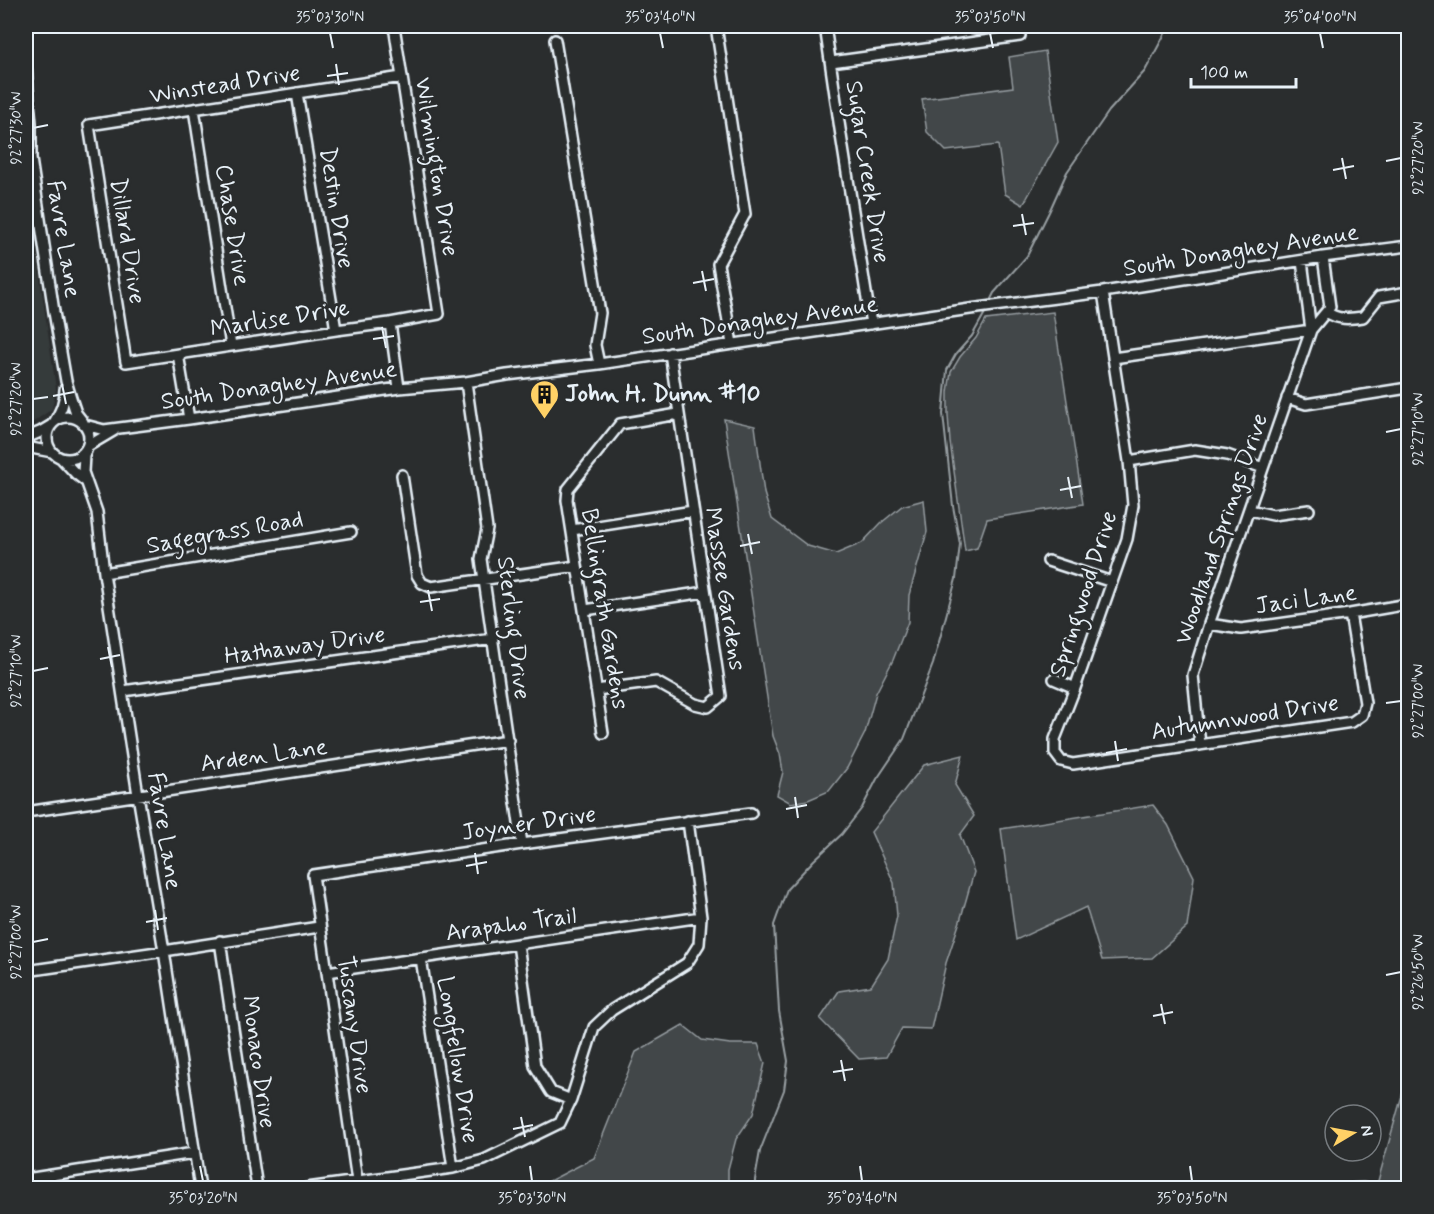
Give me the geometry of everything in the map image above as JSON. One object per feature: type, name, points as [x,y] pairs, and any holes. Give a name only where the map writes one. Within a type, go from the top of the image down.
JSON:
[{"type":"street","name":"Wilmington Drive","points":[[394,26],[439,314]]},
{"type":"street","points":[[716,26],[745,214],[718,264],[732,344]]},
{"type":"street","name":"Sugar Creek Drive","points":[[825,26],[871,324]]},
{"type":"street","points":[[831,62],[1020,36]]},
{"type":"street","points":[[555,40],[600,313],[595,345],[599,364]]},
{"type":"street","name":"Favre Lane","points":[[26,67],[31,123],[31,159],[66,381],[73,405],[84,423]]},
{"type":"street","name":"Winstead Drive","points":[[89,125],[402,77]]},
{"type":"street","name":"Destin Drive","points":[[297,93],[336,330]]},
{"type":"street","name":"Chase Drive","points":[[194,109],[231,346]]},
{"type":"street","name":"Dillard Drive","points":[[89,125],[126,362]]},
{"type":"street","name":"South Donaghey Avenue","points":[[84,423],[104,430],[117,429],[399,388],[599,364],[1408,246]]},
{"type":"street","points":[[1323,257],[1330,307],[1326,312],[1333,317],[1348,319],[1363,317],[1379,297],[1408,292]]},
{"type":"street","name":"Woodland Springs Drive","points":[[1302,261],[1311,330]]},
{"type":"street","name":"Springwood Drive","points":[[1061,761],[1056,753],[1055,739],[1127,539],[1133,505],[1129,461],[1103,292]]},
{"type":"street","name":"Woodland Springs Drive","points":[[1200,745],[1193,675],[1311,330],[1326,312]]},
{"type":"street","name":"Marlise Drive","points":[[126,362],[439,314]]},
{"type":"street","points":[[390,323],[399,388]]},
{"type":"street","points":[[1113,358],[1311,330]]},
{"type":"street","name":"Massee Gardens","points":[[596,690],[656,682],[695,704],[708,707],[721,696],[670,353]]},
{"type":"street","points":[[178,354],[189,419]]},
{"type":"street","name":"Favre Lane","points":[[52,424],[65,399],[66,381]]},
{"type":"street","name":"Sterling Drive","points":[[466,381],[487,529],[482,559],[484,580],[522,844]]},
{"type":"street","points":[[1287,398],[1306,404],[1408,388]]},
{"type":"street","name":"Bellingrath Gardens","points":[[603,733],[567,500],[568,489],[620,424],[678,414]]},
{"type":"street","points":[[26,438],[40,432],[60,418],[72,417],[84,423],[89,431],[90,439],[83,453],[72,459],[26,447]]},
{"type":"street","points":[[52,424],[47,440],[56,455]]},
{"type":"street","name":"South Donaghey Avenue","points":[[87,447],[117,429]]},
{"type":"street","name":"Favre Lane","points":[[87,447],[83,464],[86,481],[97,512],[104,573],[200,1188]]},
{"type":"street","points":[[1129,461],[1195,450],[1227,455],[1263,468]]},
{"type":"street","name":"Favre Lane","points":[[56,455],[86,481]]},
{"type":"street","points":[[402,475],[417,575],[422,583],[431,588],[577,566]]},
{"type":"street","points":[[1249,510],[1273,515],[1309,510]]},
{"type":"street","points":[[572,530],[693,511]]},
{"type":"street","name":"Sagegrass Road","points":[[104,573],[351,532]]},
{"type":"street","points":[[1048,561],[1112,582]]},
{"type":"street","points":[[585,610],[705,592]]},
{"type":"street","name":"Jaci Lane","points":[[1209,624],[1241,629],[1408,604]]},
{"type":"street","name":"Autumnwood Drive","points":[[1061,761],[1073,765],[1352,722],[1362,715],[1365,703],[1350,614]]},
{"type":"street","name":"Hathaway Drive","points":[[123,691],[493,639]]},
{"type":"street","points":[[1054,679],[1075,688]]},
{"type":"street","name":"Arden Lane","points":[[26,812],[508,740]]},
{"type":"street","name":"Joyner Drive","points":[[313,875],[751,813]]},
{"type":"street","points":[[307,1188],[453,1168],[484,1160],[560,1123],[571,1100],[594,1027],[612,1010],[687,963],[699,944],[701,917],[688,821]]},
{"type":"street","name":"Tuscany Drive","points":[[313,875],[357,1181]]},
{"type":"street","name":"Arapaho Trail","points":[[327,972],[701,917]]},
{"type":"street","points":[[26,971],[319,927]]},
{"type":"street","name":"Monaco Drive","points":[[220,941],[257,1188]]},
{"type":"street","points":[[518,944],[535,1066],[551,1092],[571,1100]]},
{"type":"street","name":"Longfellow Drive","points":[[421,958],[453,1168]]},
{"type":"street","points":[[26,1179],[194,1153]]},
{"type":"shaded area","points":[[1045,51],[1058,142],[1023,205],[1005,194],[998,145],[946,151],[927,132],[922,99],[1013,87],[1009,57]]},
{"type":"shaded area","points":[[26,181],[56,389],[52,409],[26,427]]},
{"type":"shaded area","points":[[1053,312],[1083,504],[987,519],[977,548],[965,551],[950,442],[948,392],[951,372],[986,320]]},
{"type":"shaded area","points":[[724,419],[755,426],[764,493],[772,519],[808,546],[836,554],[862,543],[902,506],[924,500],[927,532],[909,595],[908,622],[893,660],[876,693],[865,733],[847,768],[829,791],[808,800],[791,803],[777,795],[783,772],[780,754],[773,736]]},
{"type":"shaded area","points":[[963,755],[955,785],[974,816],[960,835],[974,872],[946,963],[931,1029],[902,1028],[886,1057],[859,1059],[820,1019],[839,991],[871,986],[888,959],[897,916],[894,883],[871,832],[924,765]]},
{"type":"shaded area","points":[[1153,805],[1168,825],[1194,877],[1187,927],[1152,958],[1102,960],[1086,907],[1016,940],[1001,829]]},
{"type":"shaded area","points":[[683,1025],[702,1040],[730,1044],[758,1044],[765,1063],[753,1114],[736,1139],[728,1169],[728,1188],[536,1188],[594,1158],[636,1052]]},
{"type":"shaded area","points":[[1408,1074],[1408,1188],[1376,1188]]},
{"type":"waterway","points":[[989,303],[994,293],[1027,256],[1067,172],[1109,111],[1145,71],[1169,26]]},
{"type":"waterway","points":[[755,1188],[760,1151],[784,1090],[788,1061],[779,1011],[774,925],[787,889],[842,834],[862,808],[877,779],[904,739],[933,664],[956,579],[960,544],[953,506],[943,414],[947,370],[956,354],[972,336],[986,311]]},
{"type":"waterway","points":[[1290,1188],[1363,1182],[1388,1188]]},
{"type":"place","name":"John H. Dunn #10","points":[[544,420]]}]
